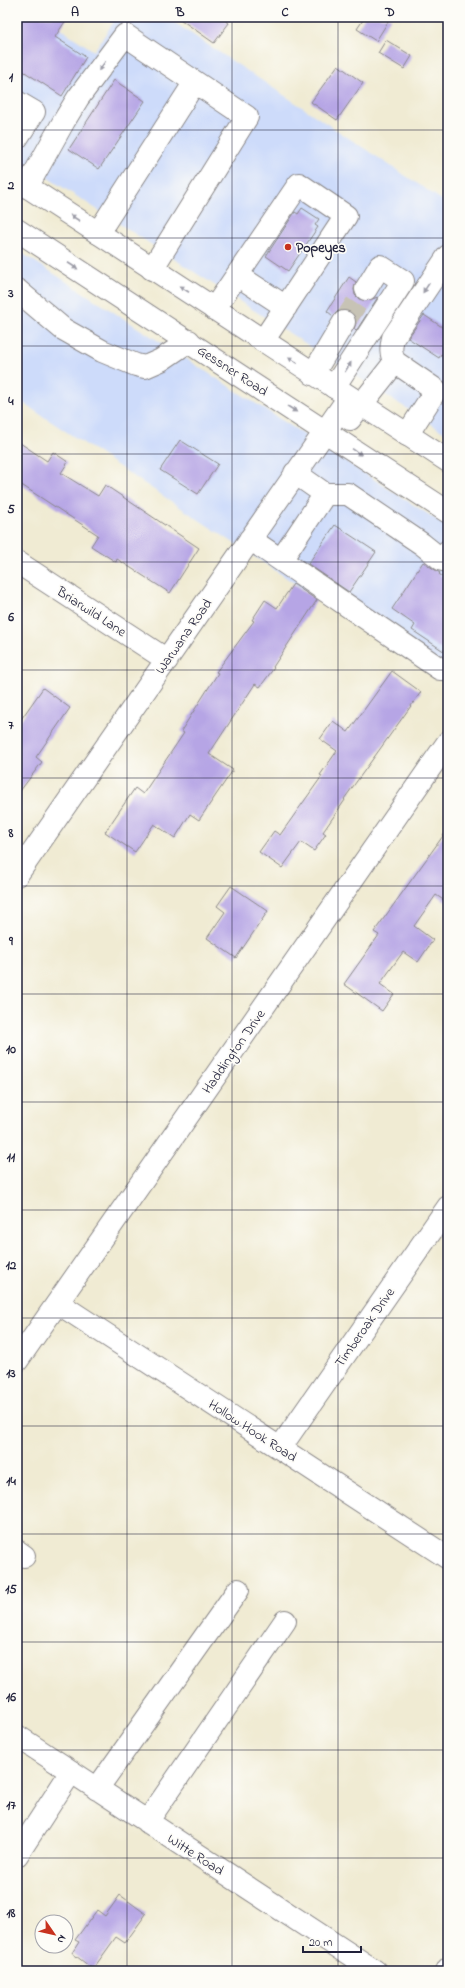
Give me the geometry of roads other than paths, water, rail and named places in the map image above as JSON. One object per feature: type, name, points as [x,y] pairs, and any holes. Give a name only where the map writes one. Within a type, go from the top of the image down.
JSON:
[{"type":"street","points":[[152,268],[247,117],[125,35],[78,98],[22,184],[448,461]]},
{"type":"street","points":[[98,233],[195,82]]},
{"type":"street","points":[[17,102],[34,112],[17,138]]},
{"type":"street","points":[[214,308],[299,184],[346,216],[263,341]]},
{"type":"street","name":"Gessner Road","points":[[17,230],[189,341],[448,512]]},
{"type":"street","points":[[407,434],[442,387],[394,362],[391,347],[393,338],[448,256]]},
{"type":"street","points":[[348,396],[361,346],[403,281],[380,266],[366,289]]},
{"type":"street","points":[[237,276],[286,307]]},
{"type":"street","points":[[17,290],[63,329],[102,351],[145,367],[161,360],[189,341]]},
{"type":"street","points":[[313,374],[341,327],[361,346]]},
{"type":"street","points":[[348,396],[394,362]]},
{"type":"street","name":"Warwana Road","points":[[17,875],[295,473],[331,434],[348,396]]},
{"type":"street","points":[[295,473],[325,494],[348,494],[446,559]]},
{"type":"street","points":[[281,560],[325,494]]},
{"type":"street","points":[[250,539],[440,669],[448,669]]},
{"type":"street","name":"Briarwild Lane","points":[[17,562],[167,660]]},
{"type":"street","name":"Haddington Drive","points":[[17,1361],[448,742]]},
{"type":"street","name":"Timberoak Drive","points":[[280,1448],[448,1207]]},
{"type":"street","name":"Hollow Hook Road","points":[[58,1303],[448,1558]]},
{"type":"street","points":[[97,1789],[238,1590]]},
{"type":"street","points":[[147,1822],[285,1621]]},
{"type":"street","name":"Witte Road","points":[[17,1736],[375,1971]]},
{"type":"street","points":[[17,1855],[71,1772]]},
{"type":"tunnel","points":[[344,322],[366,289]]},
{"type":"place","name":"Popeyes","points":[[288,247]]}]
